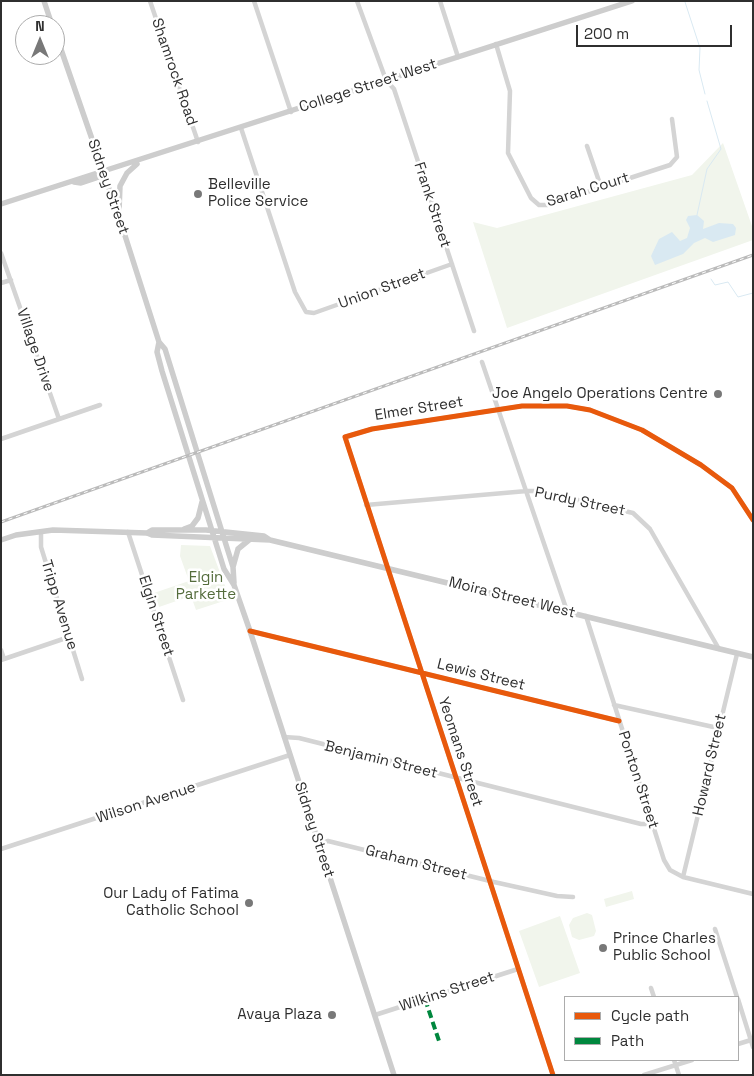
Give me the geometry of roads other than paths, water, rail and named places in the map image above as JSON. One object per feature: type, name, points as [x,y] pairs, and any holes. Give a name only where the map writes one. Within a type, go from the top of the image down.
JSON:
[{"type":"main road","points":[[44,1],[49,15]]},
{"type":"main road","name":"College Street West","points":[[1,204],[74,182],[97,172],[104,172],[145,160],[632,1]]},
{"type":"main road","name":"Sidney Street","points":[[65,61],[104,172],[159,342],[165,349],[233,566],[234,585]]},
{"type":"main road","points":[[120,220],[120,186],[134,166],[145,160]]},
{"type":"main road","name":"Sidney Street","points":[[159,342],[157,352],[162,371],[214,538],[224,569],[234,585],[250,631],[394,1075]]},
{"type":"main road","points":[[182,530],[192,526],[198,518],[202,500]]},
{"type":"main road","name":"Moira Street West","points":[[147,533],[152,530],[212,531],[264,536],[270,540]]},
{"type":"main road","name":"Moira Street West","points":[[1,540],[16,535],[40,532],[128,532],[152,535],[270,540],[753,657]]},
{"type":"main road","points":[[233,566],[238,549],[248,540]]},
{"type":"street","name":"Shamrock Road","points":[[150,1],[198,142]]},
{"type":"street","points":[[254,1],[291,112]]},
{"type":"street","name":"Frank Street","points":[[357,1],[386,80],[394,89],[474,331]]},
{"type":"street","points":[[440,1],[458,57]]},
{"type":"street","name":"Sarah Court","points":[[496,44],[510,91],[508,153],[531,198],[539,205],[547,205],[674,163],[677,157],[672,119]]},
{"type":"street","name":"Union Street","points":[[241,128],[295,292],[306,312],[312,313],[352,301],[452,264]]},
{"type":"street","points":[[587,146],[601,187]]},
{"type":"street","name":"Village Drive","points":[[1,253],[59,419]]},
{"type":"street","points":[[1,283],[11,280]]},
{"type":"street","points":[[482,362],[567,611]]},
{"type":"street","points":[[1,439],[100,405]]},
{"type":"street","name":"Elmer Street","points":[[345,437],[372,429],[522,406],[567,406],[608,416],[642,430],[673,446],[732,488],[753,520]]},
{"type":"street","name":"Yeomans Street","points":[[345,437],[553,1075]]},
{"type":"street","name":"Purdy Street","points":[[366,504],[527,491],[540,492],[633,513],[643,520],[719,649]]},
{"type":"street","name":"Tripp Avenue","points":[[40,532],[41,547],[82,679]]},
{"type":"street","name":"Elgin Street","points":[[128,532],[183,700]]},
{"type":"street","name":"Ponton Street","points":[[586,616],[664,860],[670,870],[684,877]]},
{"type":"street","name":"Lewis Street","points":[[250,631],[619,721]]},
{"type":"street","points":[[1,650],[3,660],[69,637]]},
{"type":"street","name":"Howard Street","points":[[684,877],[737,654]]},
{"type":"street","points":[[614,705],[718,728]]},
{"type":"street","name":"Benjamin Street","points":[[284,737],[298,738],[641,824],[652,824]]},
{"type":"street","name":"Wilson Avenue","points":[[1,849],[290,755]]},
{"type":"street","name":"Graham Street","points":[[319,844],[328,841],[490,881],[557,896],[573,897]]},
{"type":"street","points":[[684,877],[753,894]]},
{"type":"street","points":[[715,929],[737,996]]},
{"type":"street","name":"Wilkins Street","points":[[375,1015],[518,968]]},
{"type":"street","points":[[650,988],[654,996]]},
{"type":"street","points":[[739,1001],[753,1047]]},
{"type":"street","points":[[739,1044],[752,1040]]},
{"type":"street","points":[[644,1075],[675,1062],[679,1075]]},
{"type":"waterway","points":[[685,2],[700,48],[699,70],[705,94]]},
{"type":"waterway","points":[[697,215],[707,169],[721,149],[707,101]]},
{"type":"waterway","points":[[711,279],[715,285],[728,282],[738,297],[753,293]]},
{"type":"railway","points":[[1,522],[753,255]]},
{"type":"place","name":"Belleville Police Service","points":[[198,194]]},
{"type":"place","name":"Joe Angelo Operations Centre","points":[[718,394]]},
{"type":"place","name":"Our Lady of Fatima Catholic School","points":[[249,903]]},
{"type":"place","name":"Prince Charles Public School","points":[[603,948]]},
{"type":"place","name":"Avaya Plaza","points":[[332,1015]]},
{"type":"park label","name":"Elgin Parkette","points":[[206,586]]}]
